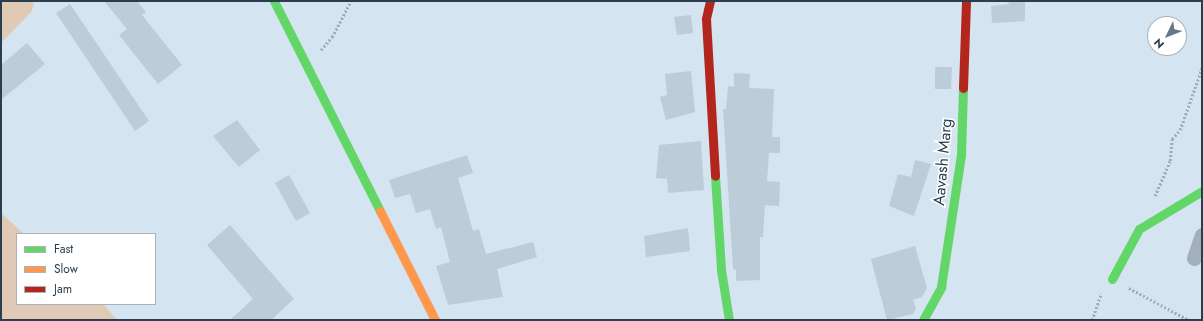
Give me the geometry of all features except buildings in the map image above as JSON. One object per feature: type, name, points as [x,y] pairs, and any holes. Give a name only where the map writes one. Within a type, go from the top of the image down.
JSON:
[{"type":"street","points":[[274,1],[435,320]]},
{"type":"street","points":[[710,1],[707,27],[722,270],[729,320]]},
{"type":"street","name":"Aavash Marg","points":[[923,320],[941,287],[962,155],[966,1]]},
{"type":"street","points":[[1112,279],[1139,229],[1202,191]]},
{"type":"street","points":[[1194,258],[1202,235]]},
{"type":"path","points":[[307,66],[332,37],[351,1]]},
{"type":"path","points":[[1152,201],[1170,161],[1172,139],[1180,130],[1202,68]]},
{"type":"path","points":[[1092,320],[1107,277],[1189,320]]},
{"type":"shaded area","points":[[1,1],[34,1],[32,11],[1,43]]},
{"type":"shaded area","points":[[1,213],[23,233],[16,233],[16,305],[104,305],[117,320],[1,320]]},
{"type":"traffic: fast","points":[[274,1],[380,211]]},
{"type":"traffic: fast","points":[[923,320],[941,287],[961,155],[963,88]]},
{"type":"traffic: fast","points":[[715,176],[721,270],[729,320]]},
{"type":"traffic: fast","points":[[1112,279],[1139,229],[1202,191]]},
{"type":"traffic: slow","points":[[380,211],[435,320]]},
{"type":"traffic: jam","points":[[710,1],[706,19],[715,176]]},
{"type":"traffic: jam","points":[[963,88],[966,1]]}]
